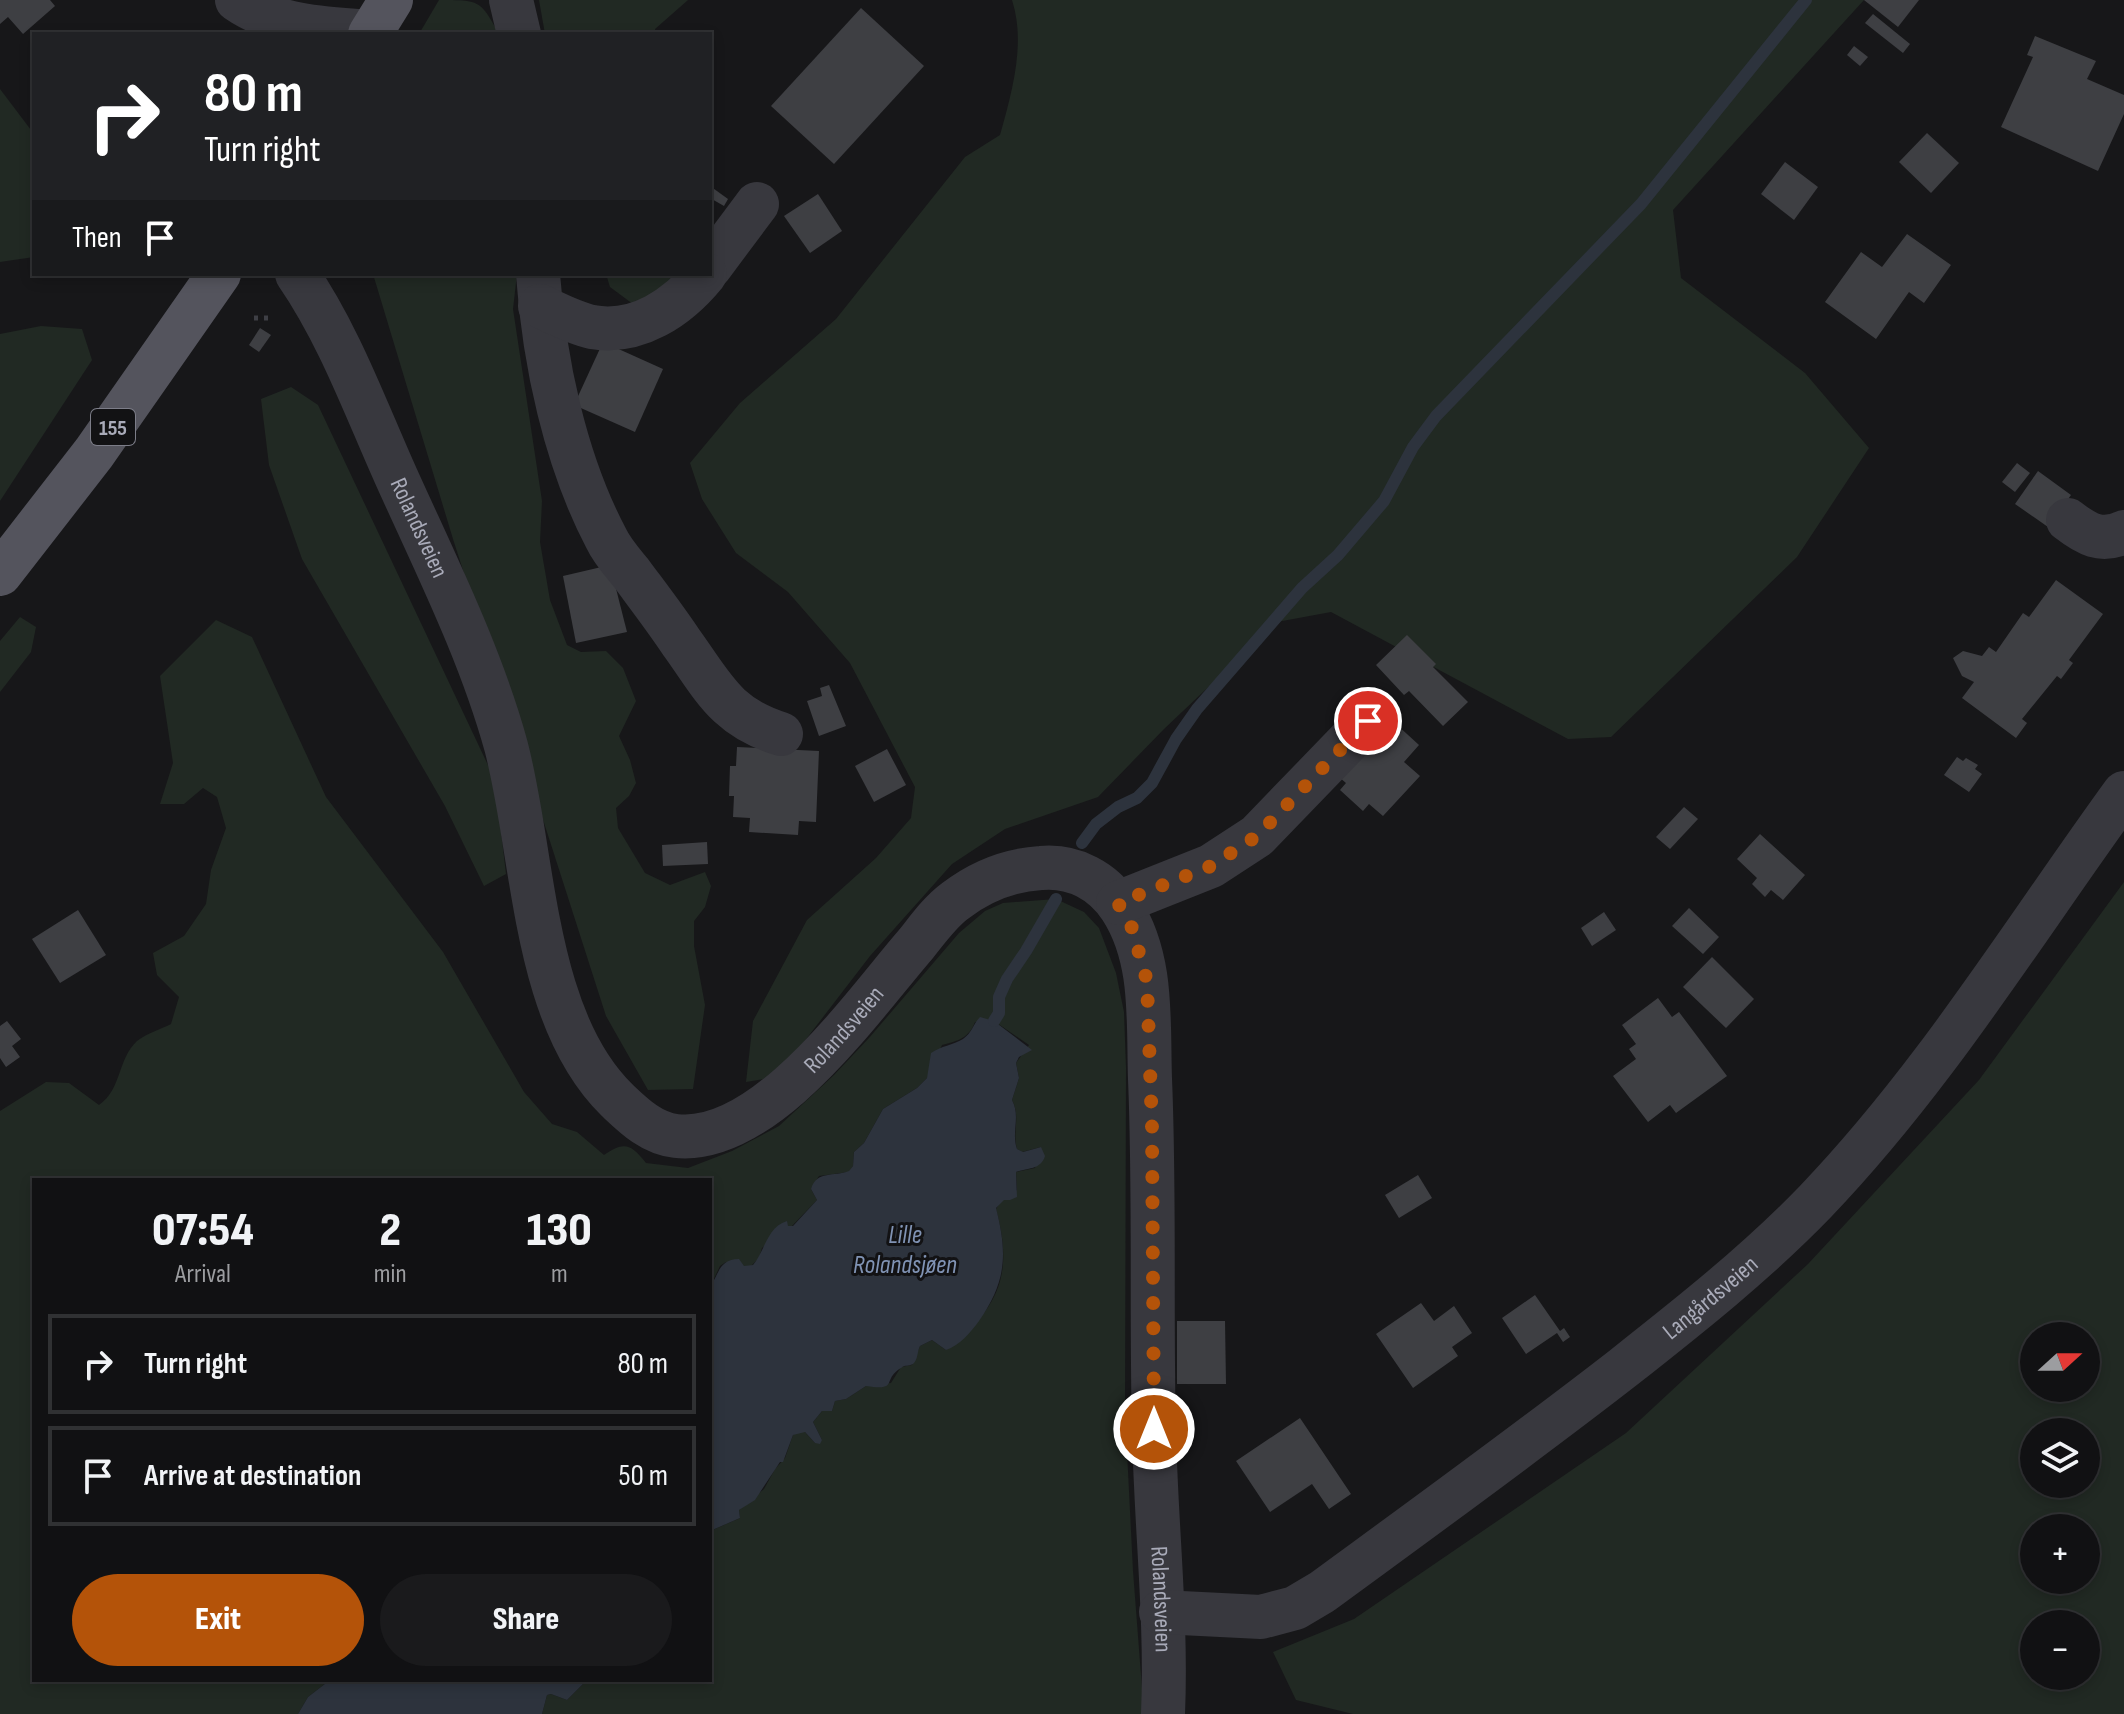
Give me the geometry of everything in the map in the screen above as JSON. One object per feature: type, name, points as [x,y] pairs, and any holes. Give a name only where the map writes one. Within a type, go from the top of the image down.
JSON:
[{"type":"main road","name":"155","points":[[0,574],[104,440],[218,276]]},
{"type":"street","points":[[237,0],[268,18],[321,29],[377,22]]},
{"type":"street","points":[[511,0],[519,32]]},
{"type":"street","points":[[712,264],[757,204]]},
{"type":"street","name":"Rolandsveien","points":[[298,276],[332,333],[469,638],[489,692],[519,806],[548,964],[571,1032],[604,1087],[641,1122],[658,1131],[678,1136],[702,1135],[746,1118],[768,1104],[816,1060],[949,904],[980,884],[1004,874],[1052,867],[1078,872],[1098,883],[1118,903],[1132,928],[1147,981],[1152,1127],[1154,1429],[1163,1714]]},
{"type":"street","points":[[539,290],[570,320],[595,327],[627,325],[652,319],[677,303],[703,276]]},
{"type":"street","points":[[539,290],[566,437],[583,489],[607,541],[715,691],[736,714],[756,726],[781,734]]},
{"type":"street","points":[[2068,520],[2083,532],[2096,537],[2117,536],[2124,532]]},
{"type":"street","points":[[1118,903],[1211,866],[1257,836],[1368,721]]},
{"type":"street","name":"Langårdsveien","points":[[1161,1612],[1261,1617],[1295,1608],[1322,1592],[1556,1420],[1743,1269],[1821,1195],[1925,1075],[2124,793]]},
{"type":"shaded area","points":[[439,0],[477,4],[498,32],[420,32]]},
{"type":"shaded area","points":[[539,0],[688,0],[655,29],[656,32],[545,32]]},
{"type":"shaded area","points":[[1012,0],[1864,0],[1673,210],[1681,278],[1805,373],[1869,448],[1797,557],[1611,737],[1568,739],[1331,612],[1277,622],[1164,729],[1098,797],[1005,829],[952,864],[870,956],[777,1077],[746,1082],[753,1021],[807,920],[876,858],[911,818],[915,787],[850,663],[788,592],[736,553],[702,499],[690,463],[740,403],[836,319],[965,157],[1000,135],[1018,50]]},
{"type":"shaded area","points":[[0,89],[32,131],[32,257],[0,262]]},
{"type":"shaded area","points":[[374,276],[517,276],[513,309],[542,501],[540,542],[550,600],[567,645],[581,652],[606,651],[623,668],[636,701],[619,736],[636,783],[629,796],[616,808],[618,828],[645,873],[670,885],[705,872],[711,886],[705,907],[694,921],[694,946],[705,1005],[693,1089],[648,1090],[606,1016],[453,539]]},
{"type":"shaded area","points":[[607,276],[680,276],[637,307],[610,287]]},
{"type":"shaded area","points":[[41,326],[82,329],[92,360],[0,501],[0,334]]},
{"type":"shaded area","points":[[291,387],[318,405],[495,780],[506,874],[484,886],[445,806],[302,559],[269,465],[261,399]]},
{"type":"shaded area","points":[[20,617],[36,627],[31,652],[0,692],[0,641]]},
{"type":"shaded area","points":[[216,620],[252,637],[326,797],[443,952],[524,1092],[552,1124],[577,1132],[604,1155],[622,1146],[631,1148],[646,1163],[688,1168],[732,1151],[779,1126],[834,1075],[959,933],[985,911],[1003,903],[1056,899],[1084,912],[1099,928],[1116,973],[1124,1012],[1125,1411],[1144,1714],[542,1714],[547,1695],[567,1700],[585,1682],[712,1682],[712,1530],[740,1518],[739,1510],[764,1489],[785,1458],[793,1435],[799,1431],[805,1432],[815,1443],[822,1440],[813,1422],[822,1411],[832,1411],[835,1401],[846,1399],[866,1386],[891,1383],[901,1367],[912,1365],[920,1346],[932,1340],[946,1350],[979,1320],[990,1304],[1002,1272],[1001,1232],[996,1209],[1000,1202],[1017,1190],[1016,1172],[1035,1168],[1041,1147],[1022,1152],[1017,1149],[1016,1143],[1016,1112],[1012,1100],[1019,1078],[1016,1063],[1029,1045],[994,1021],[975,1022],[970,1032],[962,1038],[942,1045],[927,1078],[917,1088],[883,1109],[864,1143],[854,1152],[853,1166],[849,1172],[819,1176],[811,1189],[817,1200],[792,1226],[762,1248],[759,1258],[749,1268],[726,1262],[720,1266],[712,1283],[712,1178],[32,1178],[32,1682],[327,1682],[308,1697],[298,1714],[0,1714],[0,1111],[46,1082],[69,1083],[99,1105],[112,1091],[126,1057],[137,1041],[171,1024],[179,997],[157,975],[153,953],[184,936],[206,904],[211,870],[226,828],[217,797],[203,788],[184,804],[160,804],[173,763],[160,676]]},
{"type":"shaded area","points":[[2124,882],[2124,1714],[1353,1714],[1296,1700],[1273,1652],[1354,1619],[1626,1433],[1808,1264],[1979,1080]]},
{"type":"water","name":"Lille Rolandsjøen","points":[[980,1017],[994,1021],[1032,1050],[1019,1057],[1016,1063],[1019,1078],[1012,1100],[1016,1112],[1015,1143],[1017,1149],[1023,1152],[1041,1147],[1045,1156],[1037,1166],[1016,1172],[1017,1197],[1004,1200],[996,1208],[1003,1254],[995,1294],[979,1321],[956,1345],[946,1350],[932,1340],[920,1346],[915,1362],[895,1372],[887,1386],[866,1386],[846,1399],[835,1401],[832,1411],[822,1411],[813,1422],[822,1440],[820,1444],[805,1432],[793,1435],[783,1462],[780,1462],[755,1500],[739,1510],[740,1518],[712,1530],[712,1283],[727,1262],[739,1259],[744,1266],[753,1265],[775,1228],[787,1221],[788,1226],[793,1226],[817,1200],[811,1189],[817,1179],[849,1171],[853,1166],[854,1152],[864,1143],[883,1109],[917,1088],[927,1078],[931,1053],[968,1034]]},
{"type":"water","points":[[327,1682],[585,1682],[567,1700],[547,1695],[542,1714],[298,1714],[308,1697]]},
{"type":"building","points":[[0,0],[50,0],[55,6],[23,34],[8,17],[0,24]]},
{"type":"building","points":[[1864,0],[1919,0],[1898,27]]},
{"type":"building","points":[[861,8],[924,66],[834,164],[771,106]]},
{"type":"building","points":[[1873,14],[1910,44],[1903,53],[1865,23]]},
{"type":"building","points":[[2035,36],[2096,61],[2087,79],[2124,95],[2124,114],[2098,171],[2001,127],[2033,57],[2027,55]]},
{"type":"building","points":[[1854,46],[1868,57],[1860,66],[1847,55]]},
{"type":"building","points":[[1927,133],[1959,163],[1931,193],[1899,162]]},
{"type":"building","points":[[1785,162],[1818,187],[1794,220],[1761,194]]},
{"type":"building","points":[[712,187],[728,199],[724,206],[712,199]]},
{"type":"building","points":[[818,194],[842,231],[810,253],[784,216]]},
{"type":"building","points":[[1907,234],[1951,265],[1924,303],[1909,292],[1876,339],[1825,302],[1861,252],[1882,267]]},
{"type":"building","points":[[260,328],[271,335],[259,352],[249,345]]},
{"type":"building","points":[[603,342],[663,369],[635,432],[574,405]]},
{"type":"building","points":[[2017,463],[2030,473],[2015,492],[2002,482]]},
{"type":"building","points":[[2038,471],[2071,495],[2048,527],[2015,504]]},
{"type":"building","points":[[610,565],[627,632],[576,643],[563,576]]},
{"type":"building","points":[[2056,580],[2103,614],[2069,660],[2073,663],[2061,679],[2057,676],[2022,719],[2027,723],[2016,738],[1962,698],[1974,682],[1962,676],[1953,658],[1963,651],[1982,656],[1989,647],[1996,652],[2023,613],[2029,617]]},
{"type":"building","points":[[1407,635],[1468,702],[1443,726],[1409,691],[1404,695],[1376,665]]},
{"type":"building","points":[[829,685],[846,726],[819,736],[807,701],[822,696],[820,688]]},
{"type":"building","points":[[1384,713],[1419,745],[1404,762],[1420,776],[1383,816],[1369,804],[1363,811],[1340,790],[1346,783],[1333,772]]},
{"type":"building","points":[[737,747],[819,751],[816,822],[799,821],[798,835],[749,832],[750,818],[733,817],[734,796],[729,796],[730,766],[736,766]]},
{"type":"building","points":[[887,749],[906,785],[874,802],[855,766]]},
{"type":"building","points":[[1957,757],[1978,765],[1975,769],[1982,774],[1969,792],[1944,775]]},
{"type":"building","points":[[1684,807],[1698,819],[1670,849],[1656,837]]},
{"type":"building","points":[[1760,834],[1805,875],[1783,900],[1771,890],[1765,897],[1752,884],[1757,878],[1737,859]]},
{"type":"building","points":[[707,842],[708,864],[663,866],[662,845]]},
{"type":"building","points":[[1689,908],[1719,937],[1703,954],[1672,926]]},
{"type":"building","points":[[78,910],[106,955],[60,983],[32,939]]},
{"type":"building","points":[[1604,912],[1616,930],[1592,946],[1581,928]]},
{"type":"building","points":[[1712,957],[1754,999],[1726,1028],[1683,987]]},
{"type":"building","points":[[1658,998],[1672,1017],[1679,1012],[1727,1076],[1676,1113],[1670,1105],[1648,1122],[1613,1076],[1636,1059],[1629,1049],[1636,1044],[1622,1025]]},
{"type":"building","points":[[7,1021],[21,1039],[12,1046],[20,1057],[6,1067],[0,1058],[0,1026]]},
{"type":"building","points":[[1418,1175],[1432,1198],[1399,1218],[1385,1195]]},
{"type":"building","points":[[1535,1295],[1560,1331],[1564,1328],[1570,1337],[1563,1342],[1557,1333],[1526,1354],[1502,1318]]},
{"type":"building","points":[[1421,1303],[1434,1321],[1454,1306],[1472,1333],[1452,1347],[1458,1356],[1413,1388],[1376,1334]]},
{"type":"building","points":[[1177,1321],[1225,1321],[1226,1384],[1177,1384]]},
{"type":"building","points":[[1300,1418],[1351,1494],[1329,1509],[1312,1484],[1270,1512],[1236,1461]]},
{"type":"waterway","points":[[1082,843],[1096,824],[1118,807],[1137,798],[1152,783],[1197,709],[1302,588],[1338,555],[1384,501],[1413,447],[1436,416],[1641,204],[1806,0]]},
{"type":"waterway","points":[[994,1021],[999,1013],[999,997],[1007,979],[1056,899]]},
{"type":"route","points":[[1154,1429],[1152,1127],[1147,981],[1132,928],[1118,903],[1211,866],[1257,836],[1368,721]]}]
